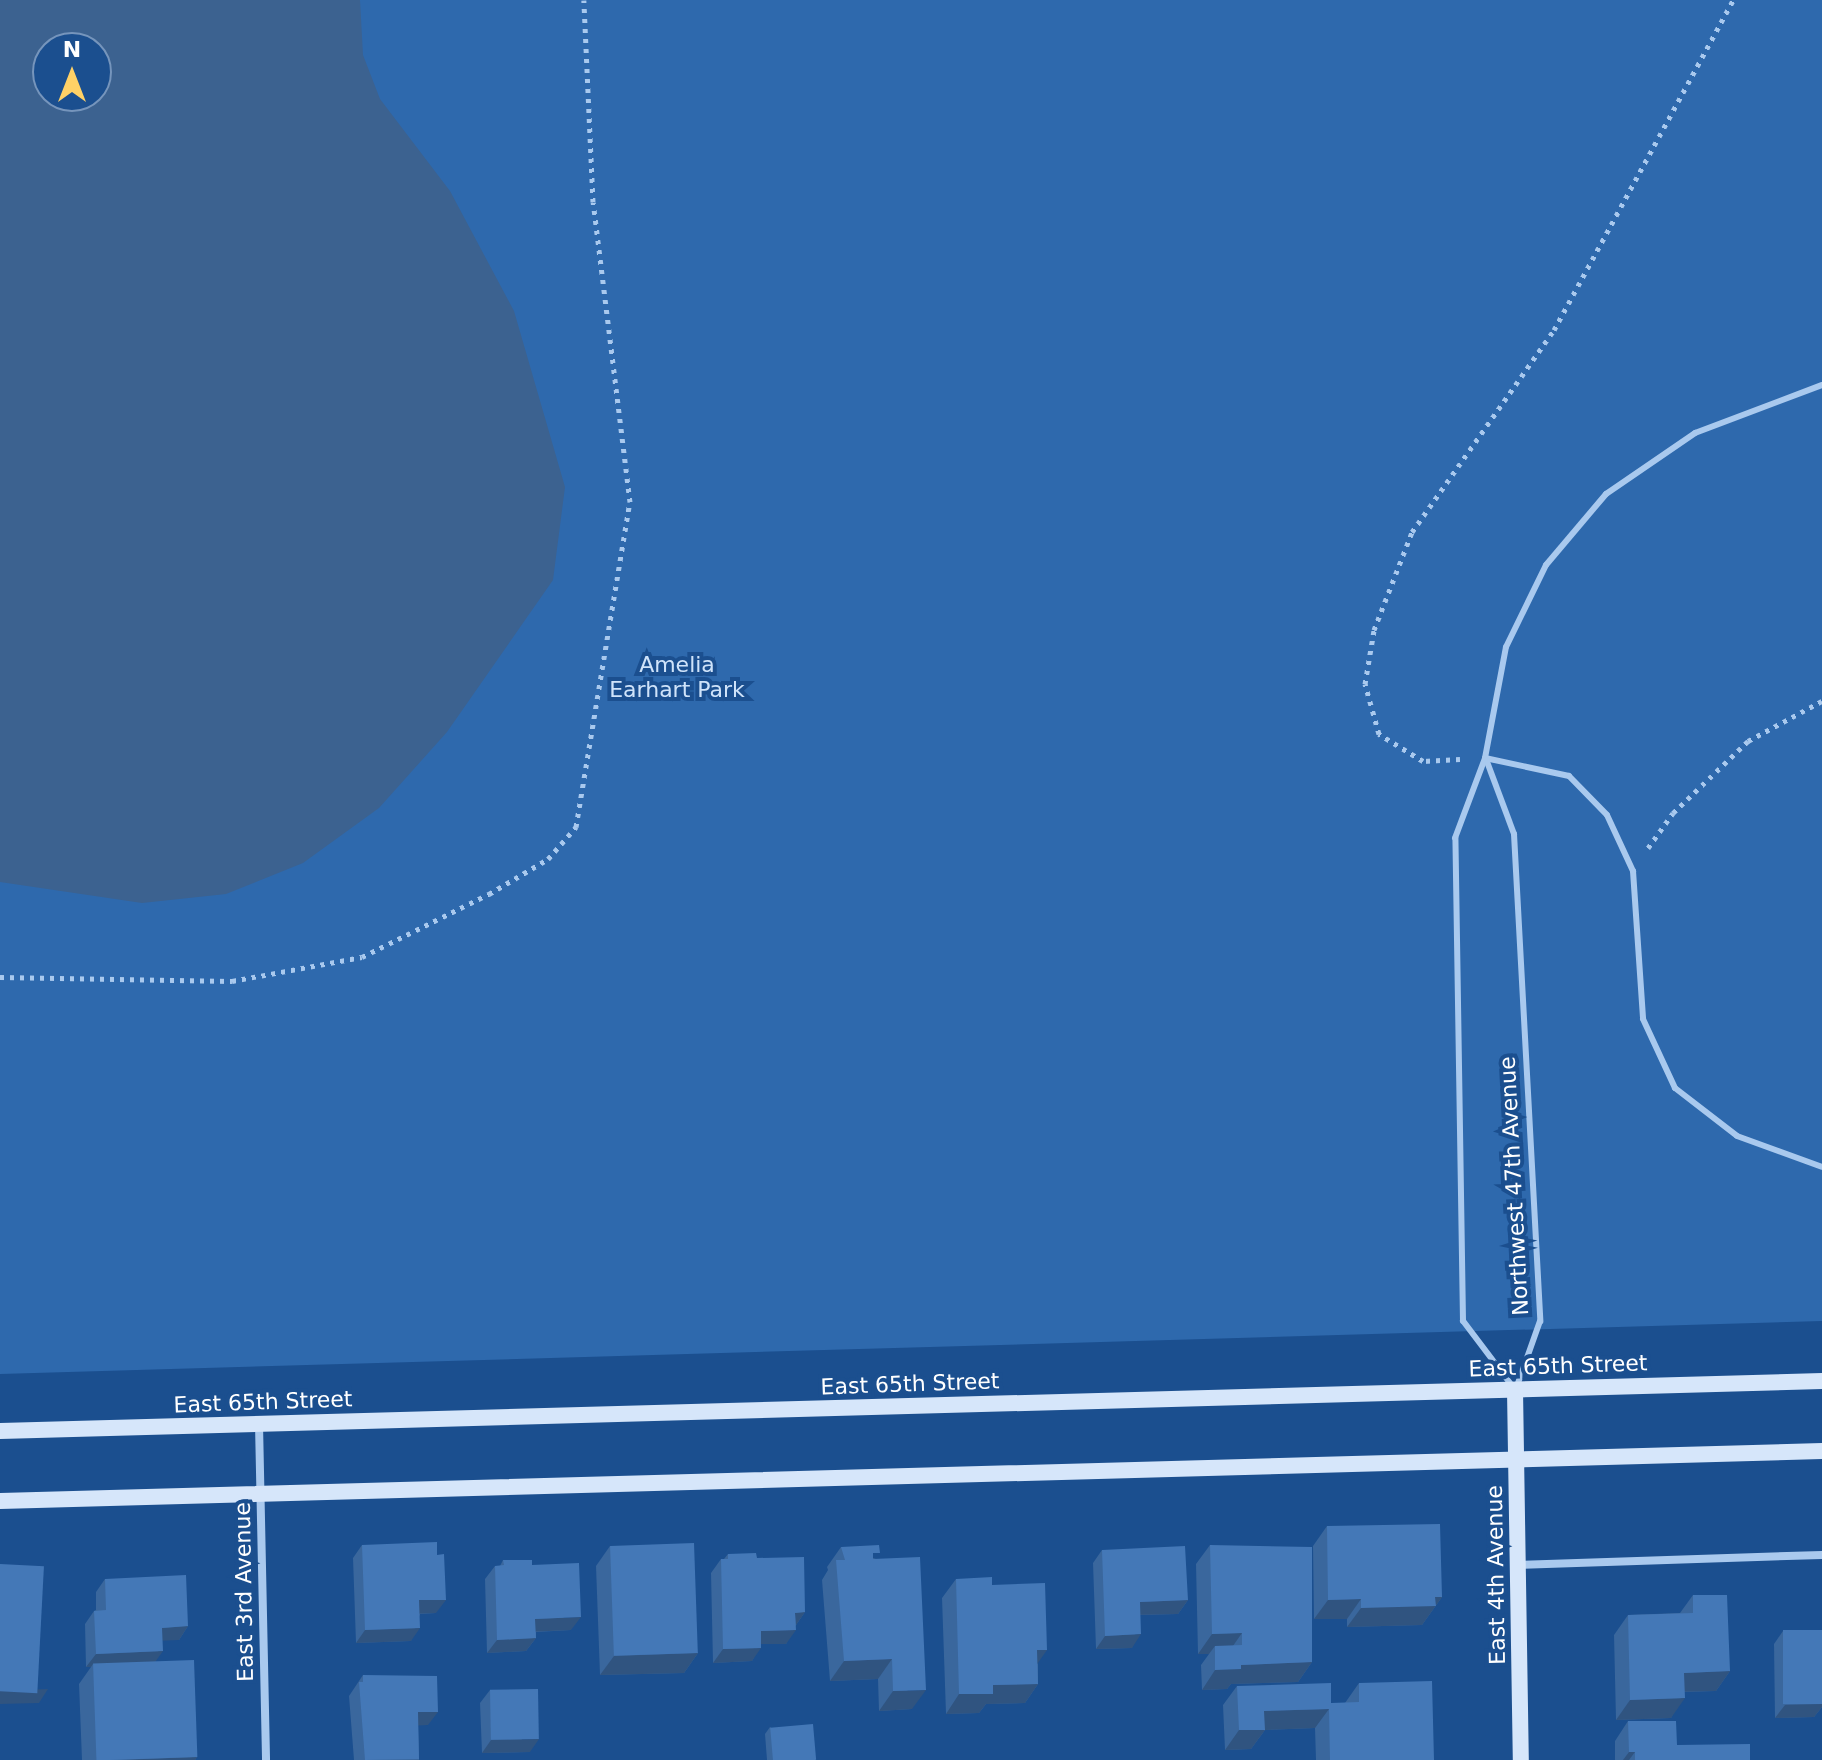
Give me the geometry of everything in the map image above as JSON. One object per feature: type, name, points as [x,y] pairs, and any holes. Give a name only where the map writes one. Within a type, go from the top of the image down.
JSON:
[{"type":"main road","name":"East 65th Street","points":[[0,1431],[1822,1381]]},
{"type":"main road","name":"East 4th Avenue","points":[[1515,1390],[1521,1760]]},
{"type":"main road","points":[[0,1501],[1822,1451]]},
{"type":"street","name":"East 3rd Avenue","points":[[259,1424],[266,1760]]},
{"type":"street","points":[[1517,1565],[1822,1555]]},
{"type":"lane","points":[[1515,1390],[1463,1321],[1455,838],[1485,758],[1506,647],[1546,565],[1606,494],[1695,433],[1822,385]]},
{"type":"lane","points":[[1485,758],[1569,776],[1607,815],[1633,871],[1643,1019],[1675,1088],[1737,1136],[1822,1167]]},
{"type":"lane","name":"Northwest 47th Avenue","points":[[1485,758],[1514,834],[1540,1321],[1515,1390]]},
{"type":"path","points":[[0,977],[232,981],[362,957],[440,922],[548,859],[576,827],[630,502],[593,202],[584,0]]},
{"type":"path","points":[[1485,758],[1423,761],[1379,734],[1365,684],[1374,630],[1412,532],[1554,330],[1733,0]]},
{"type":"path","points":[[1633,871],[1673,813],[1748,741],[1822,701]]},
{"type":"green space","name":"Amelia Earhart Park","points":[[0,0],[1822,0],[1822,1321],[0,1374]]},
{"type":"shaded area","points":[[0,0],[360,0],[363,55],[380,99],[450,191],[514,311],[565,487],[553,580],[447,732],[379,808],[303,863],[226,894],[142,903],[0,882]]},
{"type":"building","points":[[1440,1524],[1442,1597],[1435,1597],[1436,1606],[1361,1608],[1361,1599],[1328,1600],[1327,1526]]},
{"type":"building","points":[[437,1542],[437,1555],[444,1554],[446,1600],[419,1600],[420,1628],[365,1630],[362,1545]]},
{"type":"building","points":[[694,1543],[698,1653],[614,1656],[610,1546]]},
{"type":"building","points":[[879,1545],[880,1553],[873,1553],[873,1559],[920,1557],[926,1690],[893,1691],[892,1659],[844,1661],[836,1560],[845,1560],[841,1547]]},
{"type":"building","points":[[1210,1545],[1312,1547],[1312,1662],[1241,1665],[1241,1669],[1215,1670],[1215,1646],[1242,1645],[1242,1633],[1212,1634]]},
{"type":"building","points":[[1185,1546],[1188,1600],[1140,1602],[1141,1634],[1105,1636],[1102,1550]]},
{"type":"building","points":[[756,1553],[757,1558],[804,1557],[805,1612],[795,1613],[796,1630],[761,1631],[761,1648],[723,1649],[721,1559],[728,1559],[728,1554]]},
{"type":"building","points":[[503,1560],[532,1560],[532,1565],[579,1563],[581,1617],[535,1619],[536,1638],[497,1640],[495,1566],[504,1565]]},
{"type":"building","points":[[0,1564],[44,1566],[37,1693],[0,1691]]},
{"type":"building","points":[[186,1575],[188,1626],[162,1628],[163,1651],[96,1654],[94,1611],[106,1610],[105,1579]]},
{"type":"building","points":[[992,1577],[992,1585],[1045,1583],[1047,1650],[1037,1650],[1038,1684],[993,1685],[993,1694],[959,1694],[956,1579]]},
{"type":"building","points":[[1693,1595],[1727,1595],[1730,1671],[1684,1673],[1685,1698],[1630,1700],[1628,1615],[1693,1613]]},
{"type":"building","points":[[1783,1630],[1822,1630],[1822,1704],[1783,1704]]},
{"type":"building","points":[[194,1660],[197,1757],[96,1760],[93,1664]]},
{"type":"building","points":[[363,1675],[437,1676],[438,1712],[418,1712],[419,1759],[365,1760],[359,1682],[363,1682]]},
{"type":"building","points":[[1432,1681],[1434,1760],[1330,1760],[1329,1709],[1264,1711],[1265,1730],[1239,1730],[1237,1686],[1331,1683],[1331,1703],[1359,1702],[1359,1683]]},
{"type":"building","points":[[538,1689],[539,1739],[491,1740],[490,1690]]},
{"type":"building","points":[[1628,1721],[1676,1721],[1677,1745],[1750,1744],[1750,1760],[1635,1760],[1635,1752],[1629,1752]]},
{"type":"building","points":[[813,1724],[816,1760],[773,1760],[770,1728]]}]
